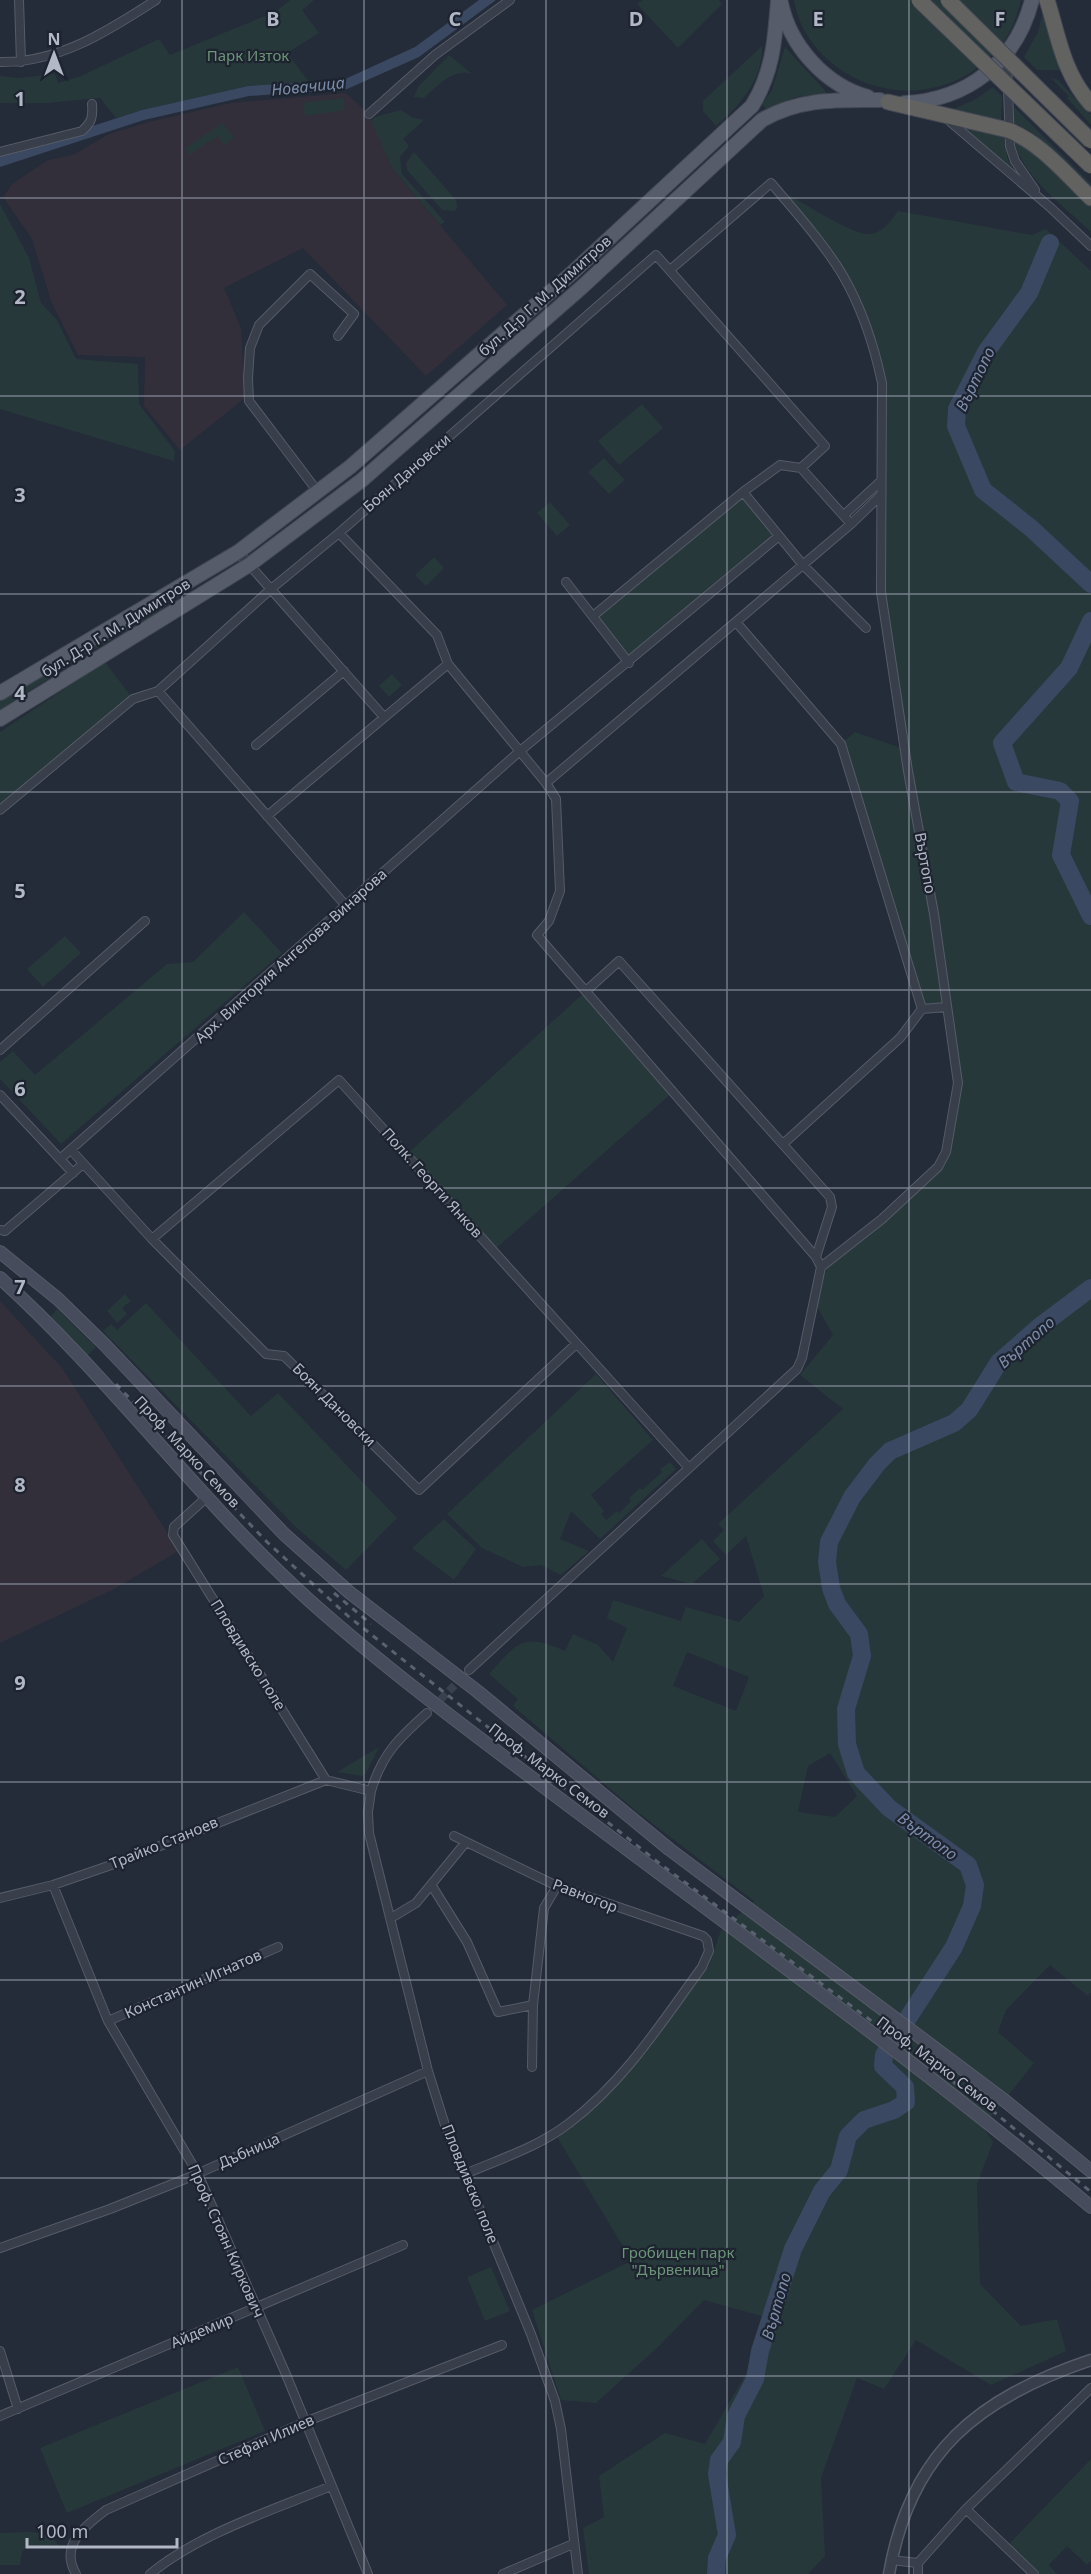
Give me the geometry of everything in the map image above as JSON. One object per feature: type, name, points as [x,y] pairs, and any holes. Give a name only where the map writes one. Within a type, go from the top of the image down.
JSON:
[{"type":"highway","points":[[919,0],[1091,166]]},
{"type":"highway","points":[[948,0],[1091,141]]},
{"type":"highway","points":[[1047,0],[1062,59],[1080,93],[1091,104]]},
{"type":"highway","points":[[884,101],[1008,130],[1035,144],[1091,198]]},
{"type":"main road","points":[[779,0],[796,41],[818,68],[847,88],[884,101]]},
{"type":"main road","name":"бул. Д-р Г. М. Димитров","points":[[0,693],[238,552],[351,467],[572,273],[752,106],[768,75],[773,54],[779,0]]},
{"type":"main road","name":"бул. Д-р Г. М. Димитров","points":[[0,719],[249,564],[362,480],[582,286],[762,120],[787,107],[803,102],[921,102],[954,94],[983,77],[1007,54],[1020,33],[1032,0]]},
{"type":"main road","name":"Проф. Марко Семов","points":[[0,1252],[51,1293],[105,1345],[284,1534],[322,1570],[477,1691],[669,1849],[1004,2100],[1091,2171]]},
{"type":"main road","name":"Проф. Марко Семов","points":[[0,1278],[34,1309],[207,1497],[283,1575],[326,1615],[447,1713],[988,2121],[1091,2207]]},
{"type":"main road","points":[[34,1309],[51,1293]]},
{"type":"street","points":[[19,0],[21,62]]},
{"type":"street","points":[[0,62],[40,60],[101,35],[156,0]]},
{"type":"street","points":[[369,114],[435,55],[510,0]]},
{"type":"street","points":[[1007,54],[1008,130],[1015,161],[1044,202]]},
{"type":"street","points":[[0,152],[82,131],[90,124],[93,116],[92,104]]},
{"type":"street","points":[[942,115],[1044,202],[1091,246]]},
{"type":"street","name":"Въртопо","points":[[670,270],[771,183],[842,274],[860,310],[876,354],[882,383],[881,592],[908,771],[934,914],[958,1083],[946,1152],[938,1167],[882,1220],[821,1268]]},
{"type":"street","name":"Боян Дановски","points":[[0,810],[134,699],[159,691],[271,589],[339,533],[656,255],[670,270]]},
{"type":"street","points":[[670,270],[825,446],[801,468]]},
{"type":"street","points":[[318,492],[249,400],[250,348],[259,325],[310,274],[354,314],[338,336]]},
{"type":"street","points":[[593,616],[743,492],[780,465],[801,468],[851,524]]},
{"type":"street","points":[[844,515],[881,481]]},
{"type":"street","points":[[743,492],[803,565],[866,628]]},
{"type":"street","points":[[546,783],[851,524],[881,495]]},
{"type":"street","points":[[339,533],[437,635],[448,664],[546,783],[555,799],[560,891],[549,921],[537,935],[816,1257],[821,1268],[802,1358],[797,1370],[469,1670]]},
{"type":"street","name":"Арх. Виктория Ангелова-Винарова","points":[[60,1159],[347,907],[520,751],[629,663],[779,536]]},
{"type":"street","points":[[238,552],[384,717]]},
{"type":"street","points":[[566,582],[629,663]]},
{"type":"street","points":[[736,622],[842,744],[922,1009]]},
{"type":"street","points":[[267,816],[448,664]]},
{"type":"street","points":[[256,745],[344,671]]},
{"type":"street","points":[[159,691],[347,907]]},
{"type":"street","points":[[0,1050],[145,921]]},
{"type":"street","points":[[586,991],[619,961],[830,1197],[832,1207],[816,1257]]},
{"type":"street","points":[[783,1144],[900,1038],[922,1009],[946,1006]]},
{"type":"street","name":"Полк. Георги Янков","points":[[152,1239],[339,1080],[688,1468]]},
{"type":"street","points":[[0,1095],[73,1173]]},
{"type":"street","name":"Боян Дановски","points":[[71,1149],[152,1239],[266,1354],[284,1356],[419,1490],[576,1344]]},
{"type":"street","points":[[0,1230],[4,1231],[84,1164]]},
{"type":"street","name":"Пловдивско поле","points":[[207,1497],[174,1527],[173,1535],[326,1780]]},
{"type":"street","name":"Пловдивско поле","points":[[427,1713],[391,1747],[375,1777],[368,1812],[369,1833],[428,2071],[445,2125],[531,2334],[555,2401],[561,2429],[578,2574]]},
{"type":"street","points":[[326,1780],[371,1791]]},
{"type":"street","name":"Трайко Станоев","points":[[0,1898],[117,1863],[326,1780]]},
{"type":"street","name":"Равногор","points":[[454,1836],[556,1886],[703,1936],[707,1940],[709,1951],[702,1967],[638,2056],[569,2124],[553,2134],[465,2174]]},
{"type":"street","points":[[391,1918],[416,1903],[466,1842]]},
{"type":"street","name":"Проф. Стоян Киркович","points":[[53,1884],[108,2022],[198,2174],[368,2574]]},
{"type":"street","points":[[432,1886],[467,1942],[498,2012],[533,2005]]},
{"type":"street","points":[[532,2067],[533,2005],[544,1908],[556,1886]]},
{"type":"street","name":"Константин Игнатов","points":[[108,2022],[278,1947]]},
{"type":"street","name":"Дъбница","points":[[0,2248],[110,2209],[198,2174],[428,2071]]},
{"type":"street","name":"Айдемир","points":[[0,2416],[403,2245]]},
{"type":"street","name":"Стефан Илиев","points":[[76,2574],[70,2552],[76,2537],[86,2524],[106,2510],[305,2422],[502,2345]]},
{"type":"street","points":[[0,2351],[18,2409]]},
{"type":"street","points":[[889,2574],[897,2534],[913,2491],[949,2443],[999,2400],[1032,2382],[1091,2360]]},
{"type":"street","points":[[918,2574],[918,2563],[966,2509],[1091,2388]]},
{"type":"street","points":[[150,2574],[167,2560],[215,2533],[331,2486]]},
{"type":"street","points":[[966,2509],[1034,2574]]},
{"type":"street","points":[[503,2574],[573,2544]]},
{"type":"street","points":[[891,2560],[918,2563]]},
{"type":"shaded area","points":[[346,93],[369,114],[392,168],[507,305],[426,376],[303,248],[224,288],[241,328],[245,398],[180,450],[144,406],[145,357],[78,355],[51,301],[32,239],[3,197],[12,184],[48,160],[73,155],[109,134],[231,103]]},
{"type":"shaded area","points":[[0,1301],[62,1368],[179,1551],[114,1589],[0,1643]]},
{"type":"green space","name":"Парк Изток","points":[[290,0],[314,0],[302,10],[319,33],[287,53],[309,82],[248,86],[116,118],[100,98],[46,103],[0,103],[0,76],[18,78],[55,74],[58,83],[81,76],[159,39],[170,55],[275,12]]},
{"type":"green space","points":[[643,0],[719,0],[722,4],[678,48],[637,4]]},
{"type":"green space","points":[[794,0],[1021,0],[1004,42],[981,65],[943,86],[922,90],[900,90],[879,87],[859,80],[840,69],[823,55],[804,30]]},
{"type":"green space","points":[[1043,11],[1059,70],[1037,70],[1024,57],[1038,32]]},
{"type":"green space","points":[[762,46],[759,70],[754,81],[741,101],[716,126],[703,111],[703,101]]},
{"type":"green space","points":[[785,47],[828,94],[796,97],[767,110],[762,104],[772,90]]},
{"type":"green space","points":[[449,55],[472,74],[452,76],[424,98],[414,97],[418,87]]},
{"type":"green space","points":[[1050,77],[1058,80],[1091,115],[1091,125],[1067,98],[1069,96]]},
{"type":"green space","points":[[993,87],[1002,96],[1001,120],[947,112],[976,99]]},
{"type":"green space","points":[[343,98],[345,110],[305,116],[303,103]]},
{"type":"green space","points":[[1014,107],[1091,184],[1091,190],[1031,132],[1014,123]]},
{"type":"green space","points":[[401,110],[423,121],[403,139],[409,146],[400,157],[402,174],[445,222],[440,225],[392,168],[371,121],[375,117]]},
{"type":"green space","points":[[223,123],[234,138],[224,145],[218,136],[189,155],[185,148]]},
{"type":"green space","points":[[964,126],[1003,133],[1008,160],[1018,176]]},
{"type":"green space","points":[[1016,136],[1091,204],[1091,232],[1034,178],[1018,152],[1013,138]]},
{"type":"green space","points":[[414,152],[456,200],[455,211],[442,210],[407,170],[406,163]]},
{"type":"green space","name":"Гробищен парк \"Дървеница\"","points":[[789,195],[852,230],[869,234],[882,229],[898,211],[1032,235],[1046,229],[1091,271],[1091,1992],[1088,1996],[1050,1965],[1006,2010],[998,2032],[1034,2063],[983,2127],[993,2142],[977,2184],[980,2284],[1021,2326],[1057,2319],[1066,2351],[991,2385],[916,2340],[884,2389],[857,2378],[821,2478],[825,2556],[808,2574],[589,2574],[583,2528],[604,2517],[599,2476],[665,2433],[705,2444],[746,2374],[765,2317],[704,2300],[658,2347],[596,2403],[561,2400],[532,2310],[629,2262],[630,2258],[557,2137],[580,2119],[641,2057],[709,1966],[721,1930],[754,1901],[635,1810],[513,1706],[518,1699],[489,1674],[507,1654],[522,1643],[539,1642],[565,1651],[573,1634],[598,1645],[613,1662],[627,1628],[607,1618],[613,1600],[681,1621],[686,1607],[739,1622],[764,1596],[746,1536],[726,1555],[713,1541],[724,1530],[718,1524],[843,1409],[800,1375],[833,1335],[816,1305],[819,1284],[829,1266],[909,1197],[946,1151],[958,1083],[946,1007],[922,1009],[841,744],[855,732],[904,749],[881,592],[882,383],[876,354],[842,274],[785,199]],"holes":[[[687,1652],[749,1677],[736,1711],[673,1686]],[[830,1753],[857,1796],[835,1817],[798,1812],[808,1766]]]},
{"type":"green space","points":[[0,204],[29,258],[41,303],[57,320],[76,359],[138,364],[139,404],[175,451],[174,461],[0,409]]},
{"type":"green space","points":[[642,404],[663,428],[619,465],[598,441]]},
{"type":"green space","points":[[604,458],[625,480],[609,494],[588,472]]},
{"type":"green space","points":[[743,492],[779,536],[629,663],[593,616]]},
{"type":"green space","points":[[550,502],[570,525],[557,536],[537,513]]},
{"type":"green space","points":[[434,557],[444,568],[426,586],[415,575]]},
{"type":"green space","points":[[185,591],[158,612],[77,660],[0,710],[0,697],[65,662]]},
{"type":"green space","points":[[105,662],[133,699],[0,810],[0,732]]},
{"type":"green space","points":[[392,674],[402,685],[389,697],[379,686]]},
{"type":"green space","points":[[244,912],[282,953],[61,1144],[0,1079],[0,1062],[13,1051],[35,1075],[167,964],[193,962]]},
{"type":"green space","points":[[65,936],[81,953],[43,987],[27,969]]},
{"type":"green space","points":[[586,991],[673,1092],[493,1251],[406,1155]]},
{"type":"green space","points":[[125,1294],[131,1301],[122,1308],[127,1314],[117,1323],[107,1311]]},
{"type":"green space","points":[[146,1303],[251,1416],[278,1393],[397,1518],[346,1570],[296,1527],[103,1331],[111,1324],[117,1330]]},
{"type":"green space","points":[[57,1309],[96,1347],[85,1358],[49,1319]]},
{"type":"green space","points":[[596,1374],[653,1440],[591,1495],[604,1511],[601,1514],[606,1520],[617,1511],[619,1513],[631,1501],[629,1498],[662,1472],[660,1469],[670,1462],[676,1469],[600,1539],[571,1511],[560,1539],[589,1551],[561,1575],[541,1565],[523,1567],[482,1548],[447,1514]]},
{"type":"green space","points":[[444,1519],[476,1549],[454,1580],[412,1548]]},
{"type":"green space","points":[[702,1539],[720,1559],[692,1584],[661,1576]]},
{"type":"green space","points":[[379,1747],[366,1773],[362,1776],[337,1772]]},
{"type":"green space","points":[[491,2267],[510,2311],[485,2321],[467,2277]]},
{"type":"green space","points":[[238,2367],[265,2431],[67,2513],[40,2448]]},
{"type":"green space","points":[[1091,2459],[1091,2561],[1087,2565],[1067,2546],[1049,2565],[1057,2574],[1034,2574],[1006,2547]]},
{"type":"green space","points":[[0,2533],[40,2533],[54,2539],[58,2545],[26,2547],[22,2552],[20,2565],[0,2565]]},
{"type":"water","name":"Новачица","points":[[479,0],[496,0],[419,57],[347,89],[249,96],[144,120],[0,167],[0,156],[142,110],[248,86],[343,80],[415,47]]},
{"type":"waterway","name":"Въртопо","points":[[1050,243],[1029,293],[986,352],[957,409],[956,426],[983,490],[1032,529],[1091,584]]},
{"type":"waterway","name":"Въртопо","points":[[1091,621],[1069,668],[1002,743],[1016,782],[1060,791],[1070,801],[1061,855],[1091,916]]},
{"type":"waterway","name":"Въртопо","points":[[716,2574],[717,2558],[727,2535],[717,2474],[719,2460],[732,2442],[736,2416],[755,2379],[760,2351],[793,2249],[822,2191],[839,2170],[848,2136],[864,2120],[894,2110],[906,2102],[905,2087],[883,2066],[884,2055],[954,1947],[972,1906],[975,1885],[968,1865],[889,1808],[856,1773],[847,1744],[846,1709],[862,1656],[859,1634],[837,1604],[831,1588],[827,1562],[829,1542],[852,1497],[890,1451],[954,1423],[969,1410],[999,1362],[1039,1327],[1091,1288]]},
{"type":"tunnel","points":[[432,1708],[465,1675]]},
{"type":"railway","points":[[116,1384],[267,1542],[348,1616],[659,1863],[994,2112],[1091,2192]]},
{"type":"railway","points":[[334,1593],[371,1624]]}]
